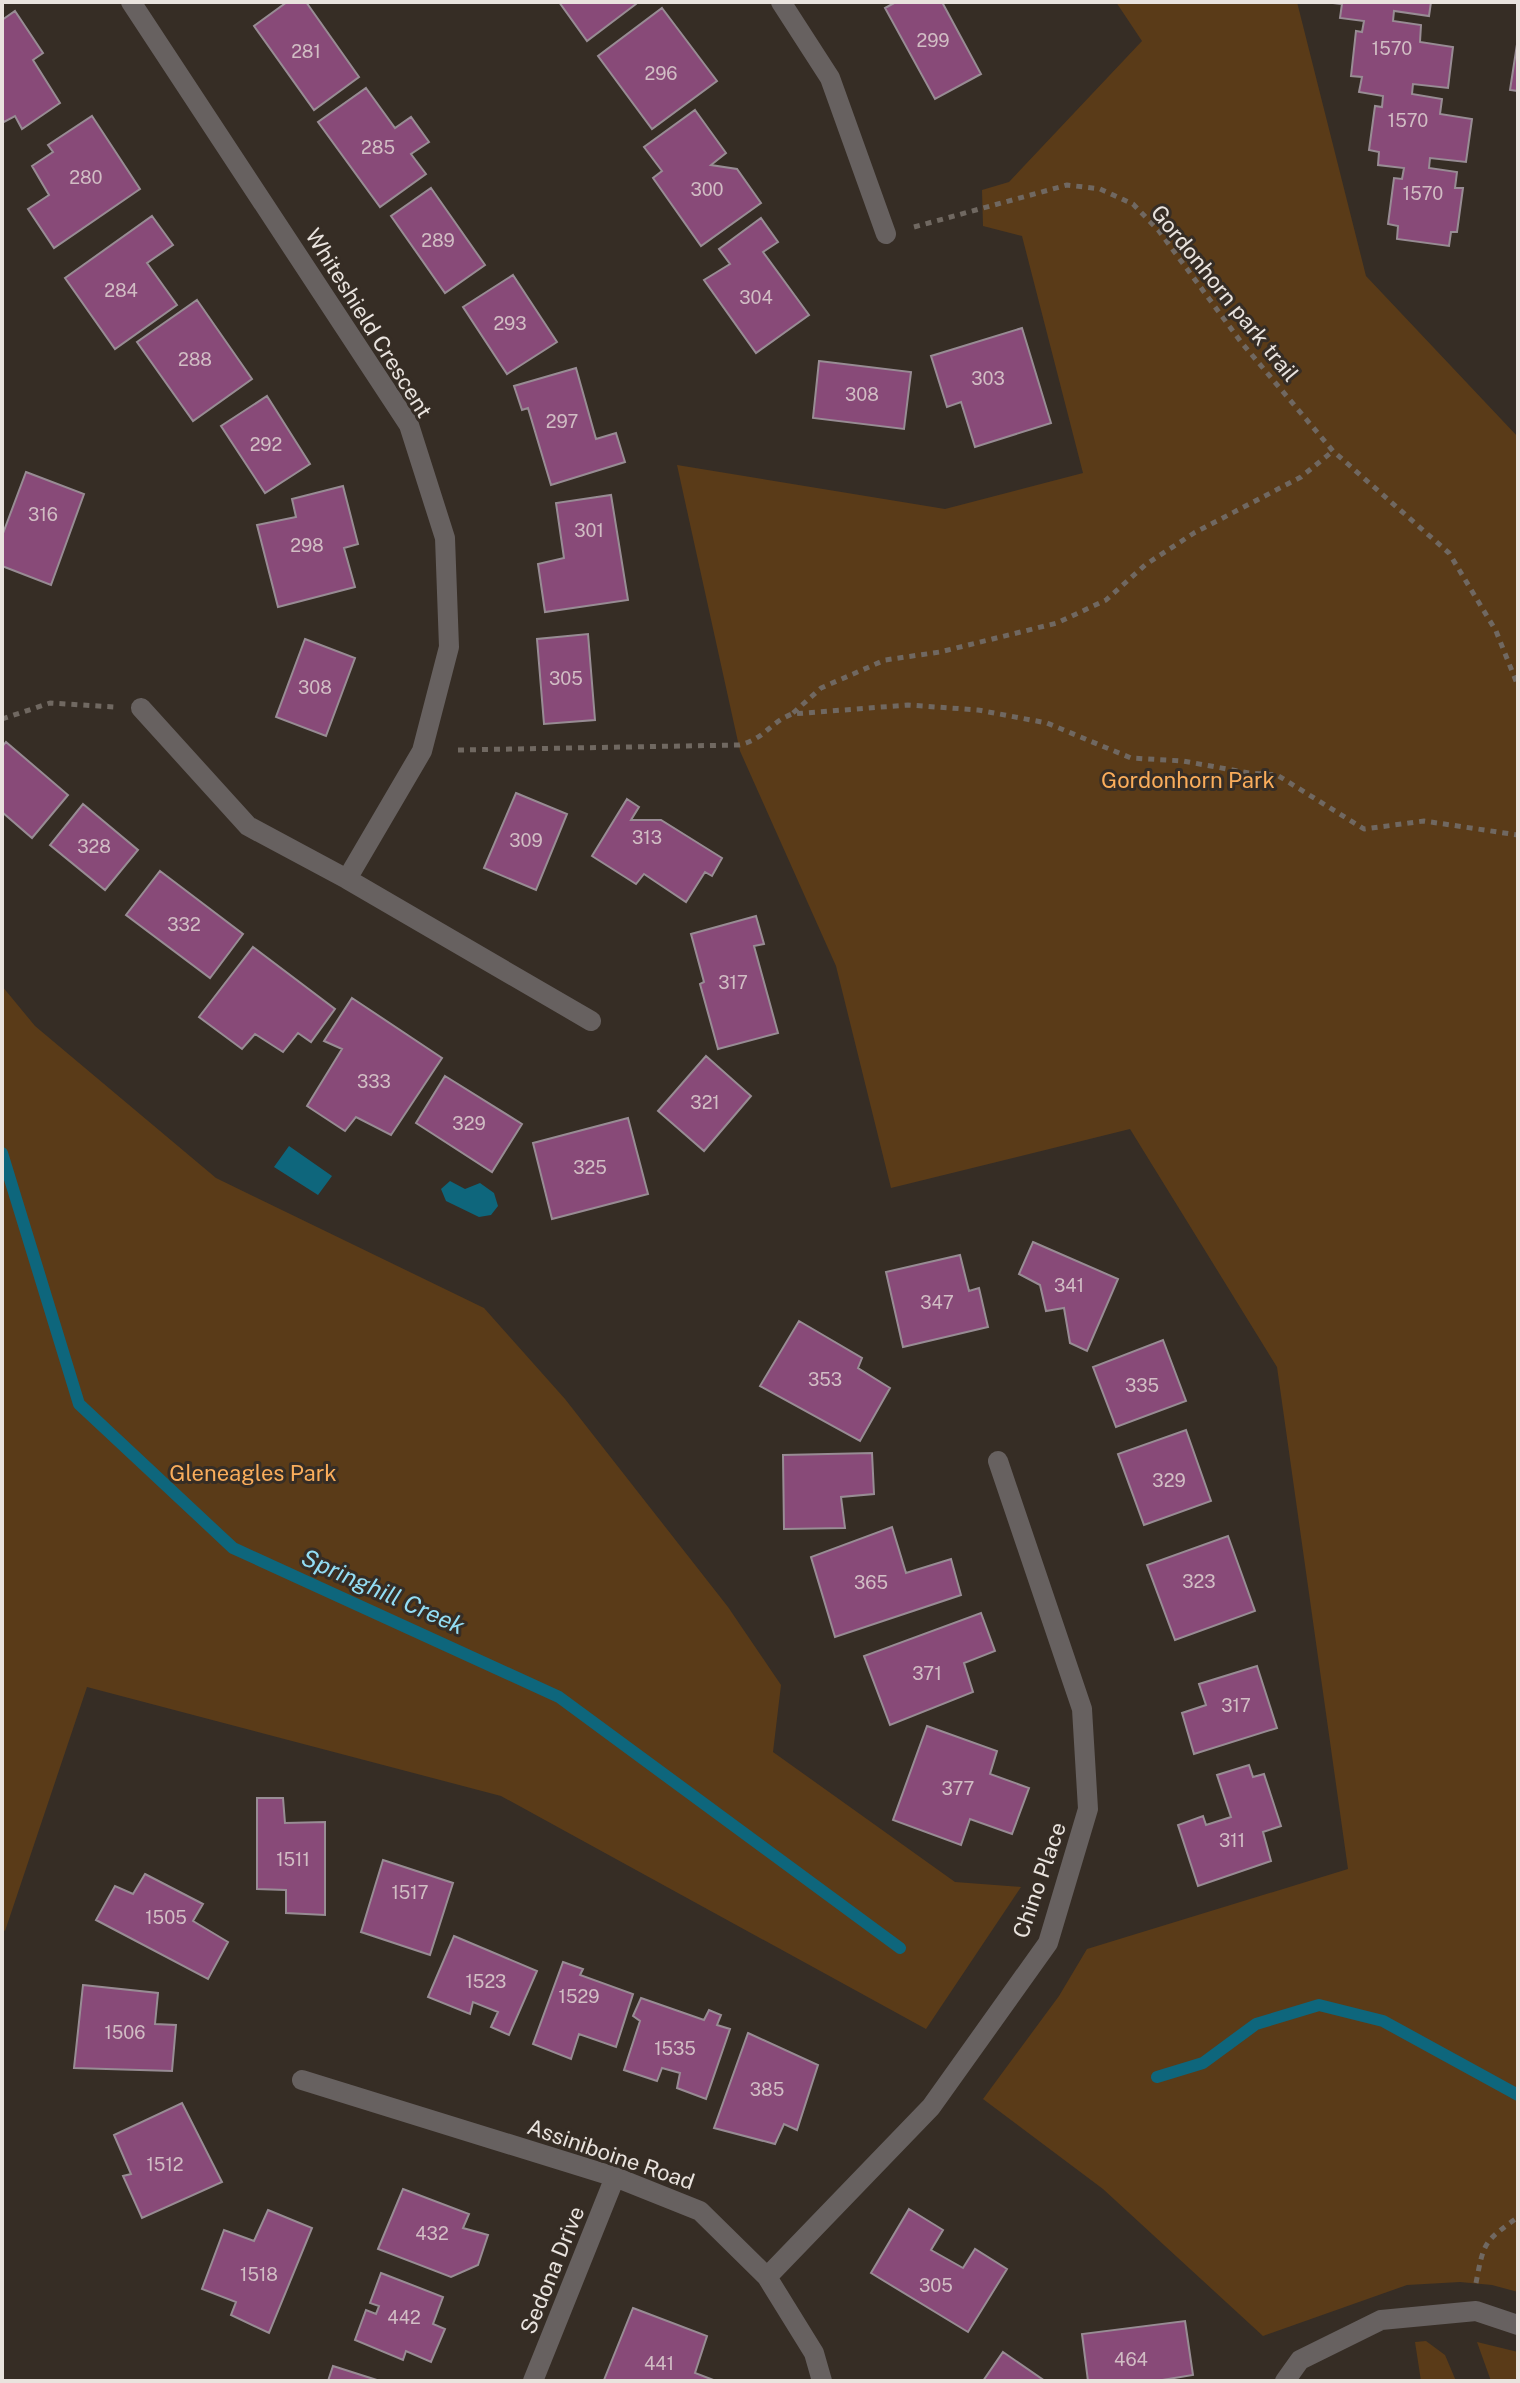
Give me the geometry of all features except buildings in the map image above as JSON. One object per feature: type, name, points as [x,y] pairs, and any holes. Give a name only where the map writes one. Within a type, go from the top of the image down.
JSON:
[{"type":"street","name":"Whiteshield Crescent","points":[[131,2],[409,425],[445,538],[449,647],[422,751],[347,879]]},
{"type":"street","points":[[781,2],[830,78],[886,234]]},
{"type":"street","points":[[141,708],[248,826],[347,879],[591,1021]]},
{"type":"street","name":"Chino Place","points":[[767,2277],[931,2107],[1048,1943],[1088,1809],[1082,1709],[998,1461]]},
{"type":"street","name":"Assiniboine Road","points":[[302,2080],[615,2177],[700,2211],[767,2277],[814,2353],[822,2381]]},
{"type":"street","name":"Sedona Drive","points":[[533,2381],[615,2177]]},
{"type":"street","points":[[1285,2381],[1300,2360],[1381,2320],[1476,2311],[1518,2325]]},
{"type":"path","name":"Gordonhorn park trail","points":[[886,234],[1067,185],[1100,189],[1133,204],[1159,231],[1241,342],[1333,451],[1449,553],[1496,631],[1518,686]]},
{"type":"path","points":[[458,750],[739,745],[753,742],[821,688],[885,660],[940,652],[1057,623],[1106,600],[1145,565],[1194,533],[1301,477],[1333,451]]},
{"type":"path","points":[[2,719],[50,703],[141,708]]},
{"type":"path","points":[[792,714],[908,705],[978,710],[1047,723],[1131,758],[1183,761],[1277,775],[1364,829],[1424,821],[1518,835]]},
{"type":"path","points":[[1476,2283],[1483,2250],[1491,2237],[1518,2217]]},
{"type":"green space","name":"Gordonhorn Park","points":[[1116,2],[1297,2],[1366,276],[1518,437],[1518,2292],[1492,2285],[1460,2282],[1407,2285],[1263,2336],[1103,2189],[983,2099],[1059,1996],[1087,1949],[1348,1869],[1277,1367],[1130,1129],[891,1188],[836,966],[740,751],[677,465],[945,509],[1083,473],[1022,236],[983,226],[982,190],[1009,182],[1142,41]]},
{"type":"green space","name":"Gleneagles Park","points":[[2,986],[35,1026],[216,1178],[484,1308],[565,1399],[728,1607],[781,1685],[773,1752],[955,1882],[1021,1887],[926,2029],[501,1796],[87,1687],[5,1931],[2,1929]]},
{"type":"green space","points":[[1426,2341],[1445,2355],[1456,2381],[1421,2381],[1415,2342]]},
{"type":"green space","points":[[1477,2342],[1518,2352],[1518,2381],[1491,2381]]},
{"type":"water","points":[[289,1146],[332,1176],[318,1195],[274,1167]]},
{"type":"water","points":[[450,1181],[465,1189],[480,1183],[494,1193],[498,1206],[491,1215],[479,1217],[446,1201],[441,1189]]},
{"type":"waterway","name":"Springhill Creek","points":[[2,1153],[79,1404],[233,1548],[559,1697],[900,1948]]},
{"type":"waterway","name":"Springhill Creek","points":[[1157,2077],[1203,2063],[1256,2024],[1319,2005],[1383,2021],[1518,2095]]}]
